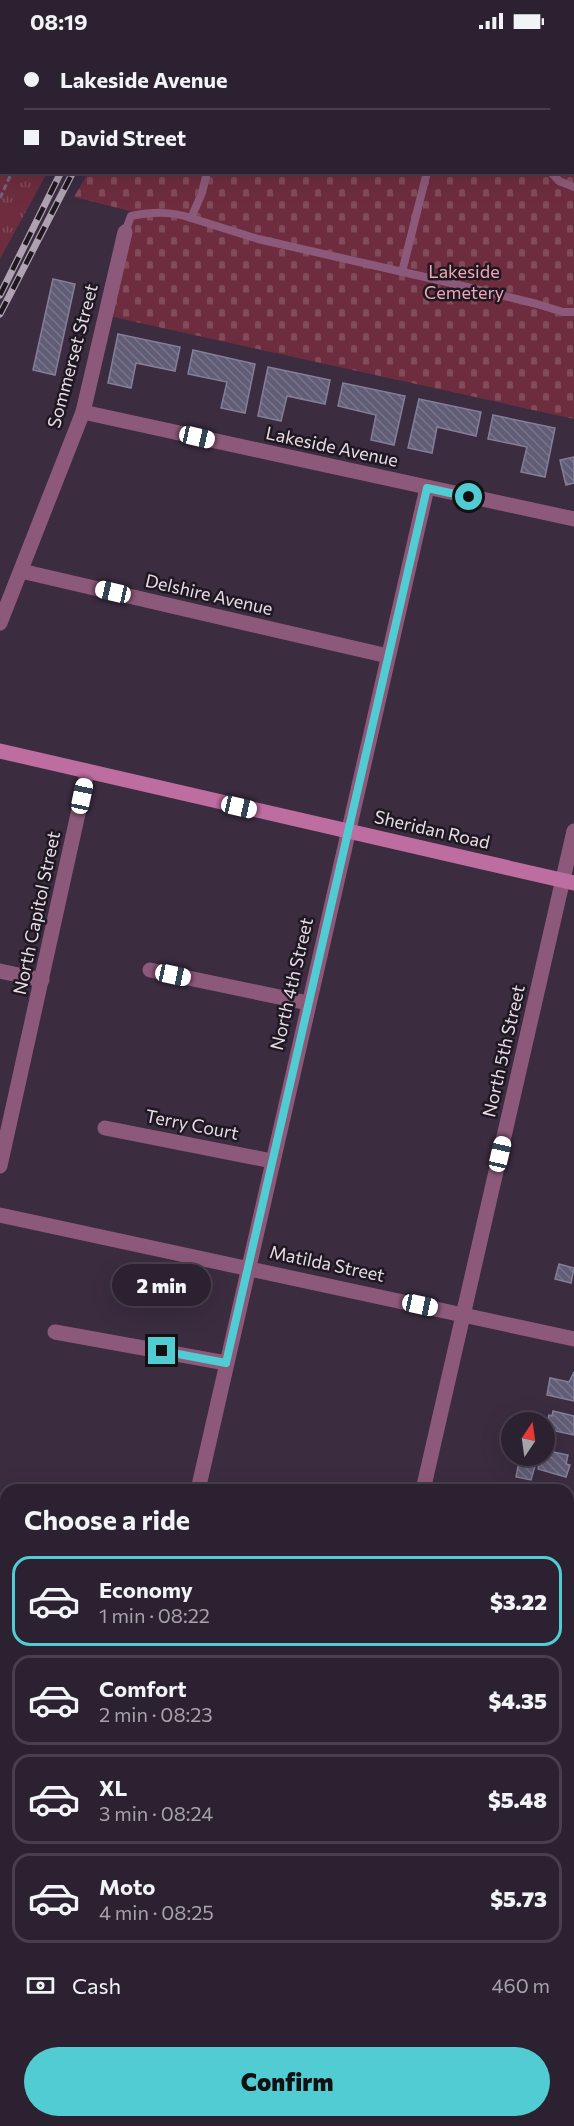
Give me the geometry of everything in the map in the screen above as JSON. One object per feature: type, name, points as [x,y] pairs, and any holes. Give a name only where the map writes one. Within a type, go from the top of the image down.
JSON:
[{"type":"main road","name":"Sheridan Road","points":[[0,752],[568,882]]},
{"type":"street","name":"Sommerset Street","points":[[0,623],[82,412],[124,232]]},
{"type":"street","name":"Lakeside Avenue","points":[[82,412],[574,519]]},
{"type":"street","name":"North 4th Street","points":[[199,1484],[247,1267],[427,488]]},
{"type":"street","name":"Delshire Avenue","points":[[21,571],[388,656]]},
{"type":"street","name":"North Capitol Street","points":[[0,1167],[3,1142],[42,980],[87,773]]},
{"type":"street","name":"North 5th Street","points":[[424,1484],[463,1314],[568,882],[574,831]]},
{"type":"street","points":[[150,970],[308,1003]]},
{"type":"street","points":[[0,971],[42,980]]},
{"type":"street","name":"Terry Court","points":[[105,1128],[272,1161]]},
{"type":"street","name":"Matilda Street","points":[[0,1215],[574,1339]]},
{"type":"street","points":[[55,1332],[226,1363]]},
{"type":"lane","points":[[191,218],[202,194],[207,174]]},
{"type":"lane","points":[[402,272],[426,174]]},
{"type":"lane","points":[[553,174],[559,181],[574,187]]},
{"type":"lane","points":[[124,232],[131,216],[156,212],[176,213],[258,239],[563,312],[574,312]]},
{"type":"path","points":[[0,198],[11,174]]},
{"type":"green space","points":[[0,174],[46,174],[0,259]]},
{"type":"green space","name":"Lakeside Cemetery","points":[[87,174],[574,174],[574,419],[113,317],[134,212],[74,197]]},
{"type":"building","points":[[53,279],[75,284],[55,375],[33,370]]},
{"type":"building","points":[[118,334],[180,347],[175,371],[136,363],[131,388],[108,383]]},
{"type":"building","points":[[193,350],[255,364],[245,413],[221,408],[227,382],[188,374]]},
{"type":"building","points":[[268,367],[330,380],[325,404],[287,396],[281,421],[258,416]]},
{"type":"building","points":[[343,383],[405,396],[394,445],[371,440],[376,415],[338,406]]},
{"type":"building","points":[[419,399],[481,412],[476,436],[437,427],[432,453],[408,448]]},
{"type":"building","points":[[493,415],[555,428],[545,477],[521,472],[527,447],[488,439]]},
{"type":"building","points":[[574,457],[574,483],[566,485],[560,460]]},
{"type":"building","points":[[559,1264],[574,1268],[571,1283],[555,1279]]},
{"type":"building","points":[[574,1372],[574,1401],[547,1395],[550,1378],[569,1382]]},
{"type":"building","points":[[553,1411],[574,1416],[574,1435],[555,1431],[555,1412]]},
{"type":"building","points":[[555,1452],[568,1455],[566,1464],[570,1465],[566,1477],[538,1469],[539,1466],[555,1466]]},
{"type":"building","points":[[518,1466],[535,1466],[531,1480],[516,1477]]},
{"type":"railway","points":[[0,295],[60,174]]},
{"type":"railway","points":[[0,314],[72,174]]},
{"type":"route","points":[[162,1351],[226,1363],[427,488],[469,497]]}]
